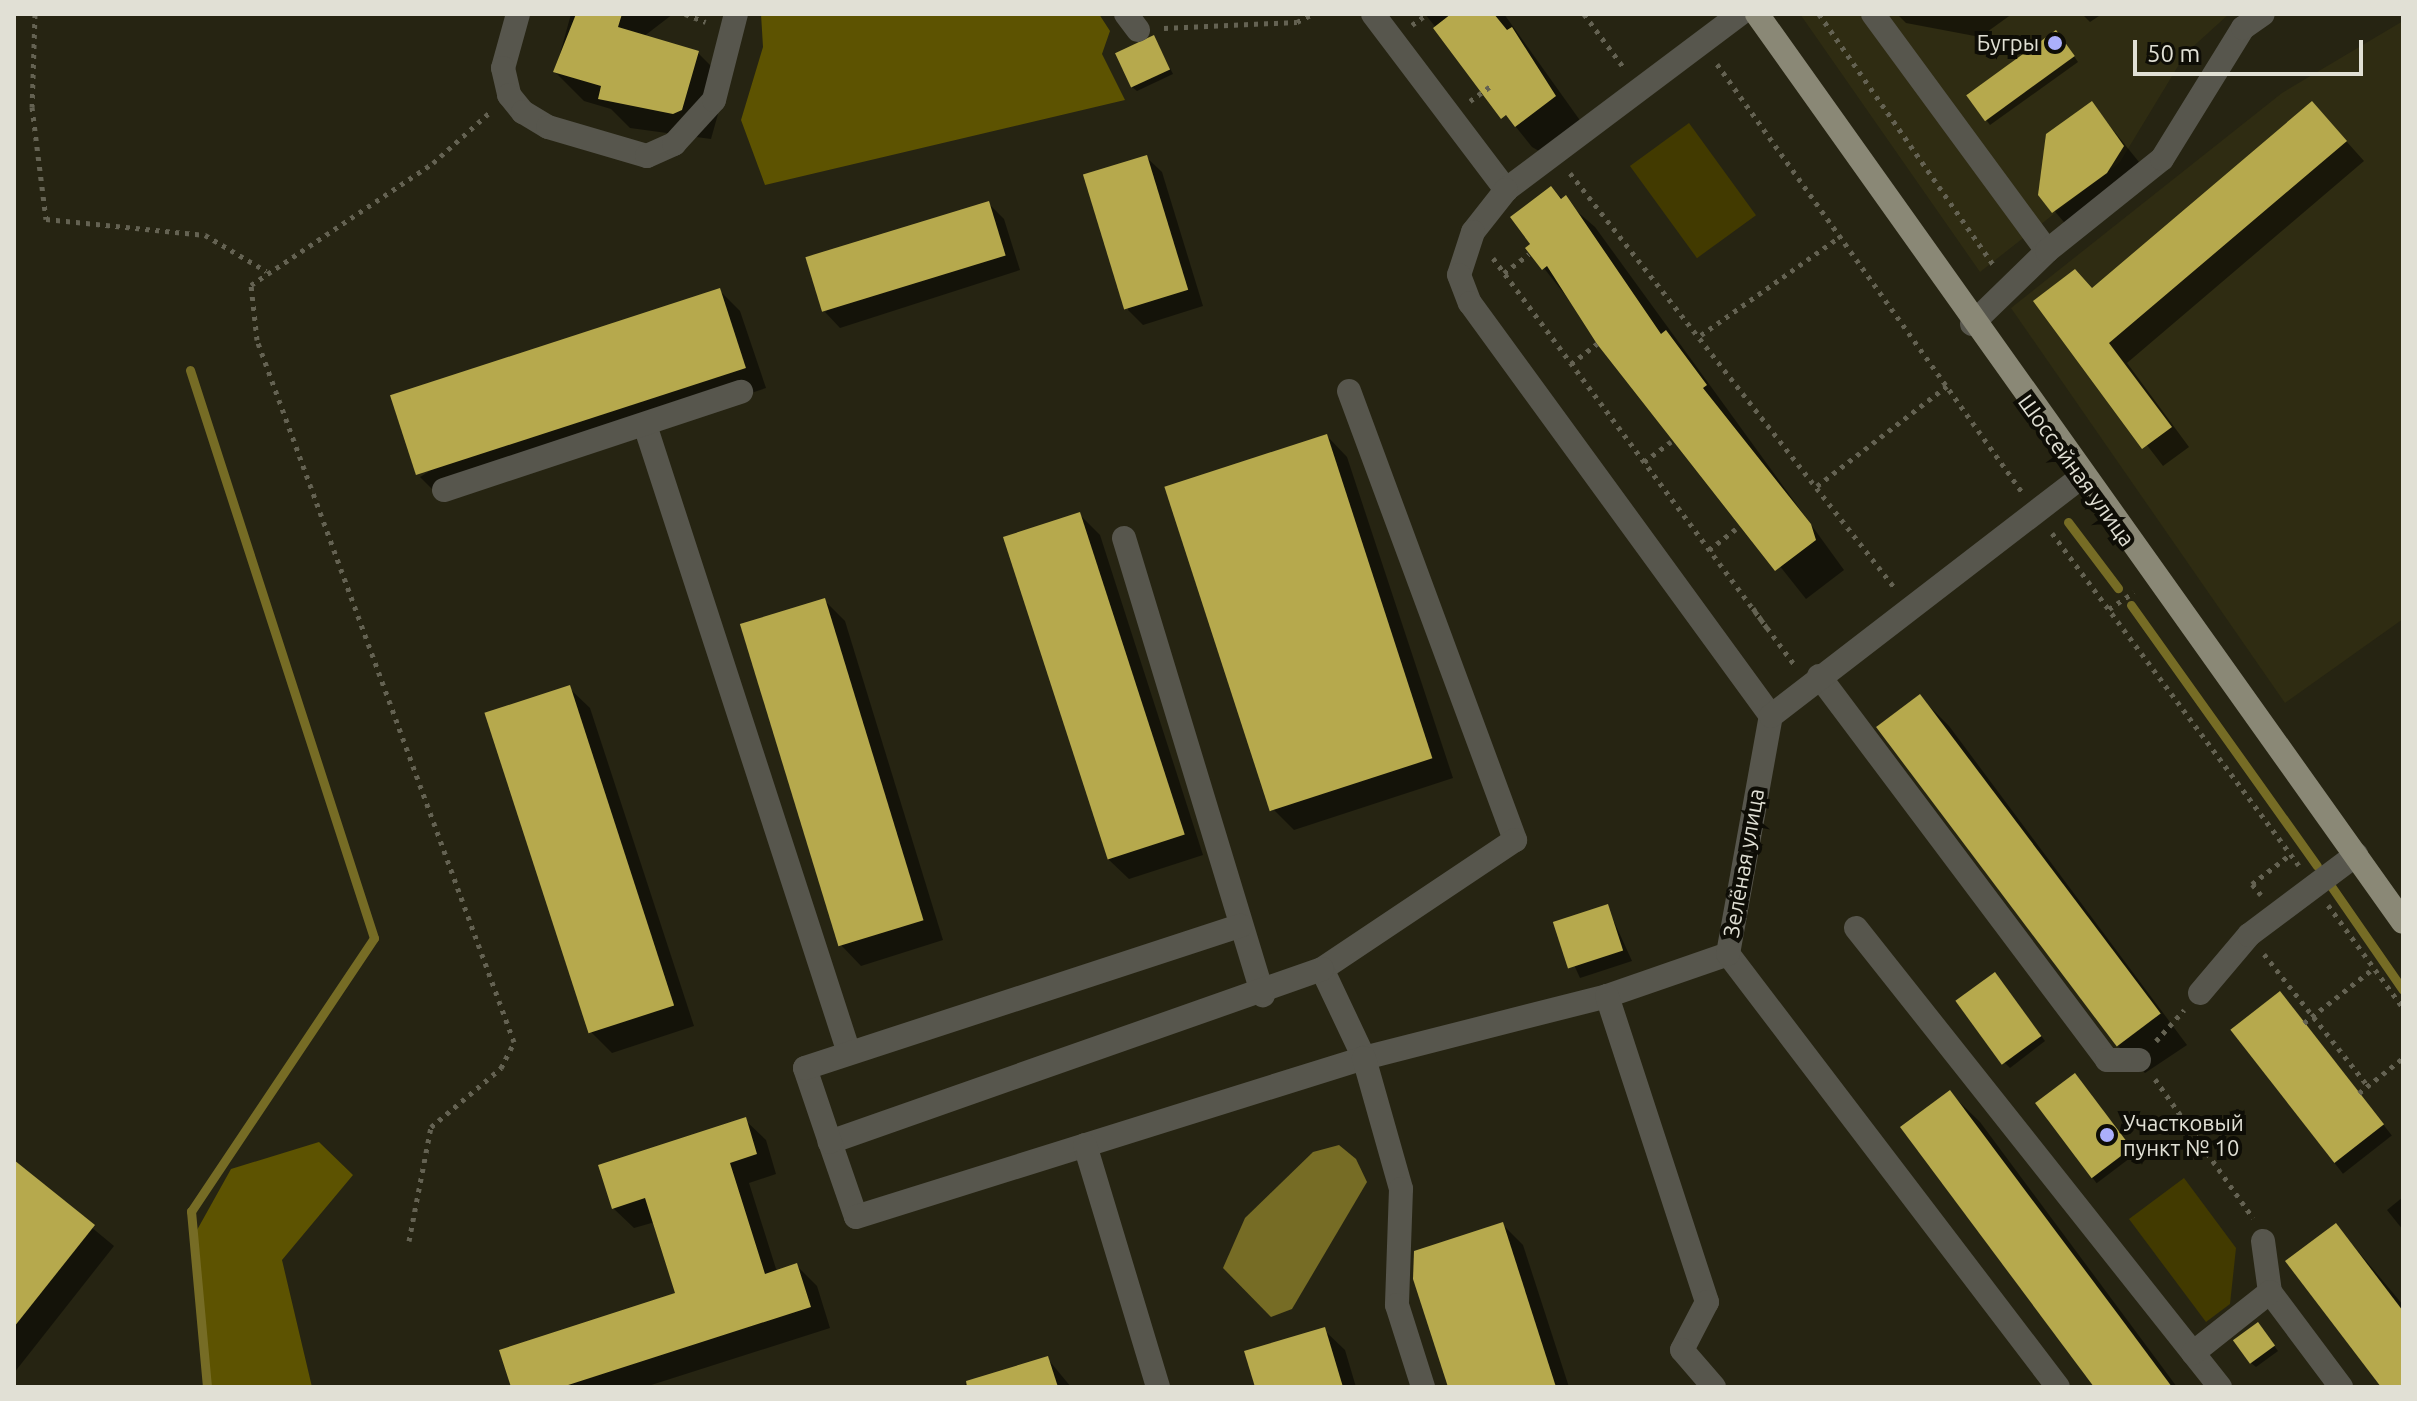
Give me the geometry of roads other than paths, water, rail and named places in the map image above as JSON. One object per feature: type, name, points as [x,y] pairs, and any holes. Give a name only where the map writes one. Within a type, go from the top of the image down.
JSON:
[{"type":"main road","name":"Шоссейная улица","points":[[1757,14],[1972,324],[2403,922]]},
{"type":"street","points":[[518,14],[503,68],[509,95],[548,127],[647,156],[674,144],[714,100],[736,14]]},
{"type":"street","points":[[1373,14],[1506,190]]},
{"type":"street","points":[[1740,14],[1506,190],[1473,232],[1459,275],[1470,303],[1771,716],[2081,477]]},
{"type":"street","points":[[1873,14],[2047,251]]},
{"type":"street","points":[[1972,324],[2047,251],[2162,159],[2244,19]]},
{"type":"street","points":[[830,1142],[1263,995],[1322,969],[1515,840],[1349,391]]},
{"type":"street","points":[[444,490],[741,392]]},
{"type":"street","points":[[645,425],[849,1053]]},
{"type":"street","points":[[1124,538],[1263,995]]},
{"type":"street","points":[[1814,680],[2107,1060],[2139,1060]]},
{"type":"street","name":"Зелёная улица","points":[[1771,716],[1728,954],[2058,1387]]},
{"type":"street","points":[[2200,993],[2249,935],[2356,855]]},
{"type":"street","points":[[1240,926],[805,1068],[856,1217],[1364,1058],[1607,996],[1728,954]]},
{"type":"street","points":[[1856,928],[2220,1387]]},
{"type":"street","points":[[1322,969],[1364,1058],[1401,1189],[1397,1305],[1423,1387]]},
{"type":"street","points":[[1607,996],[1707,1302],[1682,1350],[1714,1387]]},
{"type":"street","points":[[1085,1145],[1158,1387]]},
{"type":"street","points":[[2263,1241],[2270,1292],[2341,1387]]},
{"type":"street","points":[[2193,1353],[2270,1292]]},
{"type":"waterway","points":[[190,370],[374,938],[191,1211],[207,1387]]},
{"type":"waterway","points":[[2068,522],[2118,588]]},
{"type":"waterway","points":[[2131,605],[2317,866]]},
{"type":"waterway","points":[[2331,886],[2403,990]]},
{"type":"place","name":"Бугры","points":[[2055,43]]},
{"type":"place","name":"Участковый пункт № 10","points":[[2107,1135]]}]
